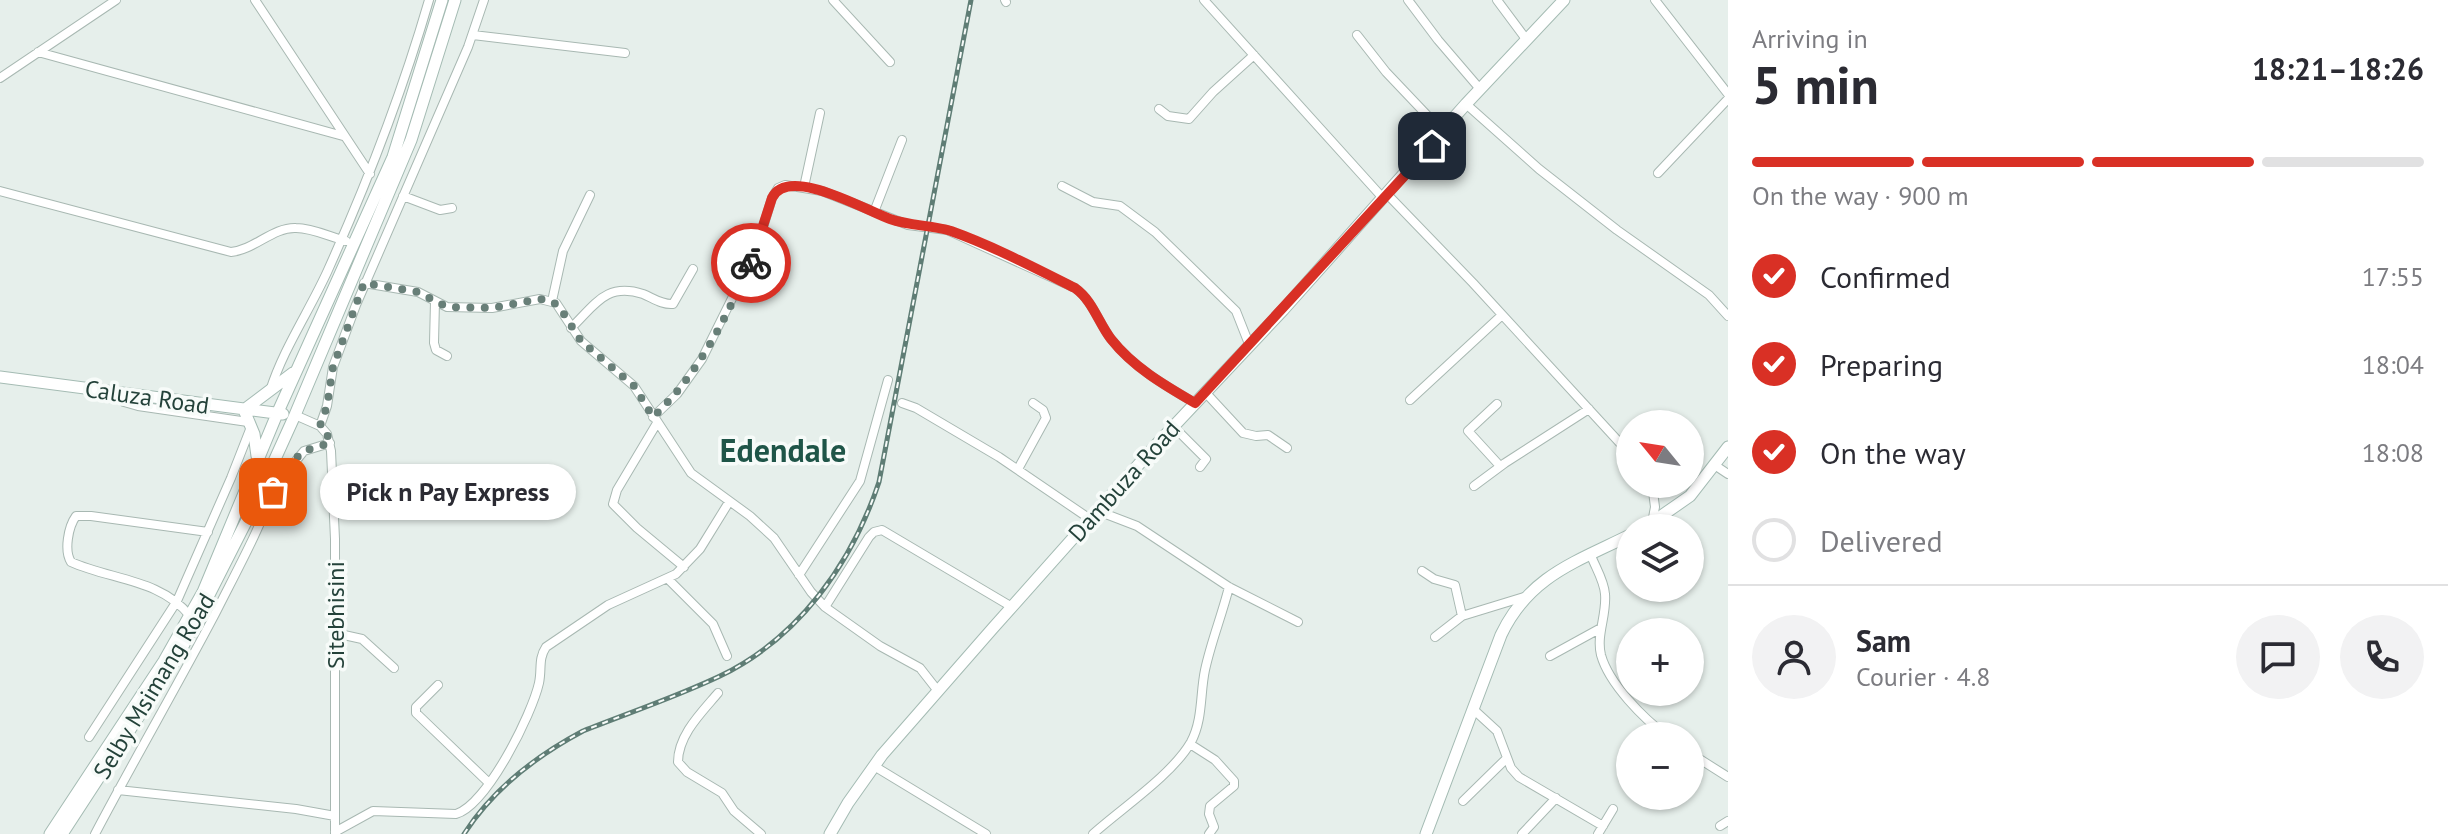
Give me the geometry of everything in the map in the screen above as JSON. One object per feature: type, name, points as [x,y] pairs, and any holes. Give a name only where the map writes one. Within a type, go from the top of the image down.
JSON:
[{"type":"main road","name":"Selby Msimang Road","points":[[50,834],[190,616],[400,138],[442,0]]},
{"type":"main road","name":"Selby Msimang Road","points":[[62,834],[178,656],[270,483],[295,415],[411,140],[455,0]]},
{"type":"main road","name":"Dambuza Road","points":[[830,834],[874,766],[938,691],[1173,426],[1564,0]]},
{"type":"main road","points":[[258,461],[244,410],[296,371]]},
{"type":"main road","name":"Caluza Road","points":[[0,377],[295,415]]},
{"type":"main road","points":[[1665,514],[1690,496],[1728,447]]},
{"type":"main road","points":[[1426,834],[1501,635],[1524,597],[1563,566],[1616,541]]},
{"type":"street","points":[[0,78],[116,0]]},
{"type":"street","points":[[255,0],[370,174]]},
{"type":"street","points":[[270,392],[370,174],[400,95],[429,0]]},
{"type":"street","points":[[295,415],[320,426],[327,406],[333,367],[364,283],[473,35],[484,0]]},
{"type":"street","points":[[833,0],[890,62]]},
{"type":"street","points":[[1204,0],[1616,439]]},
{"type":"street","points":[[1408,0],[1480,89]]},
{"type":"street","points":[[1497,0],[1526,39]]},
{"type":"street","points":[[1655,0],[1728,97],[1658,173]]},
{"type":"street","points":[[473,35],[625,53]]},
{"type":"street","points":[[1357,35],[1386,72],[1443,132]]},
{"type":"street","points":[[38,52],[343,136]]},
{"type":"street","points":[[1159,109],[1168,116],[1189,119],[1213,92],[1254,55]]},
{"type":"street","points":[[1466,104],[1539,169],[1617,230],[1709,295],[1728,316]]},
{"type":"street","points":[[804,187],[820,113]]},
{"type":"street","points":[[874,212],[902,140]]},
{"type":"street","points":[[684,567],[613,504],[617,490],[655,420],[691,378],[721,324],[756,250],[774,192],[785,185],[822,191],[908,225],[954,233],[1075,288],[1087,299],[1107,334],[1127,356],[1163,385],[1195,403]]},
{"type":"street","points":[[1062,186],[1093,202],[1120,206],[1155,232],[1236,311],[1249,344]]},
{"type":"street","points":[[0,191],[231,252],[243,251],[295,227],[354,244]]},
{"type":"street","points":[[552,301],[563,251],[590,195]]},
{"type":"street","points":[[403,196],[440,210],[452,208]]},
{"type":"street","points":[[571,328],[605,295],[616,290],[638,292],[671,305],[679,297],[693,269]]},
{"type":"street","points":[[364,283],[418,292],[447,307],[492,308],[540,299],[552,301],[591,351],[634,386],[691,473],[757,521],[774,538],[825,607],[880,646],[920,668],[938,691]]},
{"type":"street","points":[[435,301],[434,343],[436,350],[447,356]]},
{"type":"street","points":[[1410,400],[1502,315]]},
{"type":"street","points":[[799,575],[860,481],[888,380]]},
{"type":"street","points":[[89,737],[177,601],[250,424],[138,406],[108,392]]},
{"type":"street","points":[[1205,392],[1243,433],[1268,435],[1287,448]]},
{"type":"street","points":[[902,403],[916,408],[1094,515],[1145,531],[1229,587],[1298,622]]},
{"type":"street","points":[[1018,469],[1046,418],[1043,410],[1033,403]]},
{"type":"street","points":[[1497,404],[1468,431],[1500,466]]},
{"type":"street","points":[[1474,486],[1589,409]]},
{"type":"street","name":"Sitebhisini","points":[[320,426],[330,443],[334,480],[335,833]]},
{"type":"street","points":[[1173,426],[1206,459],[1200,467]]},
{"type":"street","points":[[95,834],[259,526],[270,483],[304,451],[330,443]]},
{"type":"street","points":[[1716,466],[1728,474]]},
{"type":"street","points":[[335,833],[373,811],[461,813],[489,783],[520,732],[539,682],[541,655],[546,647],[608,605],[668,579],[684,567],[700,549],[729,502]]},
{"type":"street","points":[[190,616],[177,601],[147,586],[71,562],[67,557],[72,521],[76,516],[91,516],[208,532]]},
{"type":"street","points":[[825,607],[869,537],[882,530],[1012,607]]},
{"type":"street","points":[[1590,553],[1604,587],[1601,652],[1608,669],[1641,716],[1649,722]]},
{"type":"street","points":[[1422,571],[1434,579],[1455,585],[1462,616]]},
{"type":"street","points":[[668,579],[713,624],[727,656]]},
{"type":"street","points":[[1093,834],[1130,805],[1174,764],[1190,744],[1198,724],[1208,657],[1229,587]]},
{"type":"street","points":[[1435,637],[1462,616],[1524,597]]},
{"type":"street","points":[[1550,656],[1601,628]]},
{"type":"street","points":[[335,633],[362,639],[394,668]]},
{"type":"street","points":[[125,684],[141,695]]},
{"type":"street","points":[[438,685],[416,707],[416,713],[489,783]]},
{"type":"street","points":[[718,693],[691,726],[678,762],[687,772],[722,793],[734,811],[761,834]]},
{"type":"street","points":[[1473,709],[1497,731],[1511,768],[1519,777],[1556,798],[1601,830],[1613,809]]},
{"type":"street","points":[[1190,744],[1215,760],[1234,781],[1230,791],[1210,806],[1209,814],[1214,827],[1209,834]]},
{"type":"street","points":[[1463,801],[1507,758]]},
{"type":"street","points":[[1704,762],[1728,777]]},
{"type":"street","points":[[874,766],[986,834]]},
{"type":"street","points":[[118,790],[335,816]]},
{"type":"street","points":[[1522,834],[1556,798]]},
{"type":"railway","points":[[464,834],[502,788],[566,741],[583,731],[703,684],[748,660],[798,619],[838,569],[868,512],[879,482],[971,0]]},
{"type":"way so far","points":[[273,492],[294,460],[304,451],[330,443],[320,426],[326,413],[333,367],[364,283],[418,292],[447,307],[492,308],[548,299],[560,308],[581,341],[634,386],[653,417],[691,378],[751,263]]},
{"type":"place","name":"Pick n Pay Express","points":[[273,492]]},
{"type":"district","name":"Edendale","points":[[783,450]]},
{"type":"route","points":[[751,263],[774,192],[785,185],[822,191],[908,225],[947,230],[1075,288],[1087,299],[1107,334],[1121,351],[1163,385],[1195,403],[1432,146]]}]
